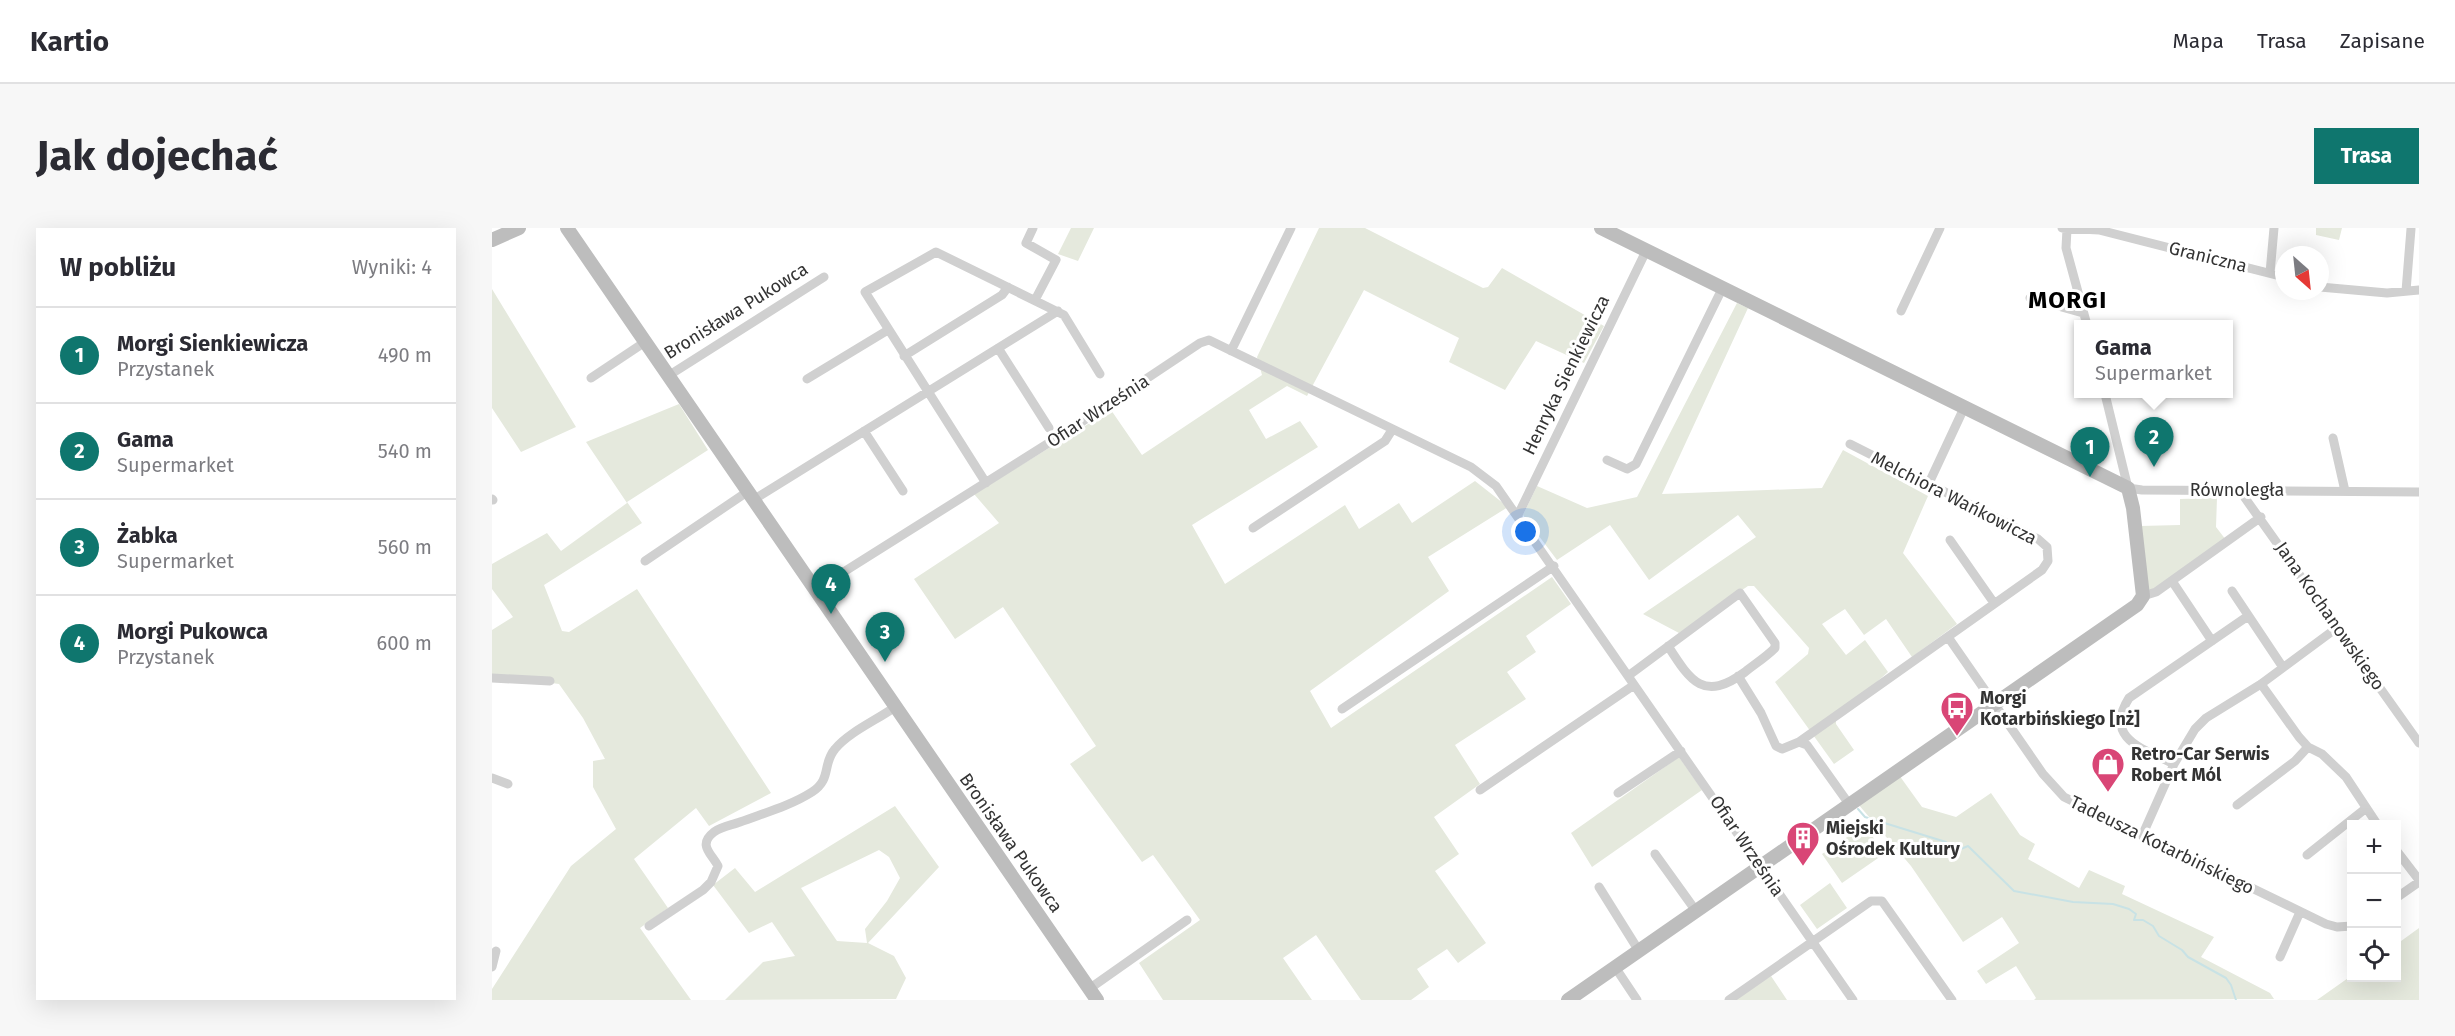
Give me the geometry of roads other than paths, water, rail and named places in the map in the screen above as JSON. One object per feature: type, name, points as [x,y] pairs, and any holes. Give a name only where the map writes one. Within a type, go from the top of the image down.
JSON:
[{"type":"street","points":[[492,240],[519,228]]},
{"type":"street","name":"Bronisława Pukowca","points":[[567,228],[1093,995]]},
{"type":"street","points":[[1033,228],[1026,243],[1056,260],[1035,300]]},
{"type":"street","points":[[1231,351],[1292,228]]},
{"type":"street","points":[[1601,228],[2128,488]]},
{"type":"street","points":[[1901,311],[1940,228]]},
{"type":"street","name":"Graniczna","points":[[2062,228],[2099,229],[2275,274]]},
{"type":"street","points":[[2270,273],[2274,228]]},
{"type":"street","points":[[2067,229],[2066,248],[2085,320]]},
{"type":"street","points":[[2406,291],[2411,229]]},
{"type":"street","name":"Henryka Sienkiewicza","points":[[1518,515],[1646,251]]},
{"type":"street","points":[[986,483],[865,292],[936,252],[1064,315],[1100,374]]},
{"type":"street","name":"Bronisława Pukowca","points":[[668,376],[824,277]]},
{"type":"street","points":[[904,356],[1002,296],[1008,287]]},
{"type":"street","points":[[2329,288],[2387,293],[2419,290]]},
{"type":"street","points":[[1607,460],[1627,469],[1636,464],[1722,289]]},
{"type":"street","points":[[2030,298],[2084,313]]},
{"type":"street","points":[[645,561],[750,496],[864,431],[1058,311]]},
{"type":"street","points":[[807,379],[888,330]]},
{"type":"street","name":"Ofiar Września","points":[[815,590],[986,483],[1200,343],[1209,340],[1471,467],[1496,486],[1554,566],[1631,681],[1853,1000]]},
{"type":"street","name":"Bronisława Pukowca","points":[[591,378],[645,342]]},
{"type":"street","points":[[998,348],[1049,429]]},
{"type":"street","points":[[2106,398],[2133,508],[2144,596]]},
{"type":"street","points":[[1929,483],[1964,408]]},
{"type":"street","points":[[1253,528],[1384,441],[1392,430]]},
{"type":"street","points":[[864,431],[903,491]]},
{"type":"street","points":[[2333,438],[2345,491]]},
{"type":"street","name":"Melchiora Wańkowicza","points":[[1799,742],[2042,570],[2049,561],[2048,547],[2038,539],[1850,444]]},
{"type":"street","name":"Równoległa","points":[[2128,488],[2142,490],[2419,492]]},
{"type":"street","name":"Jana Kochanowskiego","points":[[2242,489],[2245,498],[2419,742]]},
{"type":"street","points":[[1568,1000],[2137,605],[2144,596],[2156,592],[2261,518]]},
{"type":"street","points":[[1950,540],[1994,603]]},
{"type":"street","points":[[1342,709],[1554,566]]},
{"type":"street","points":[[2172,581],[2212,642]]},
{"type":"street","points":[[2232,591],[2282,666]]},
{"type":"street","points":[[1480,790],[1631,681],[1668,646],[1740,593],[1775,643],[1775,648],[1738,676],[1715,687],[1703,687],[1684,672],[1668,646]]},
{"type":"street","points":[[2174,764],[2127,739],[2123,732],[2121,715],[2129,698],[2248,616]]},
{"type":"street","points":[[2142,836],[2174,764],[2195,729],[2206,718],[2261,684],[2282,666],[2338,627]]},
{"type":"street","name":"Tadeusza Kotarbińskiego","points":[[1947,637],[2059,793],[2071,802],[2331,926],[2347,926]]},
{"type":"street","points":[[1738,676],[1761,713],[1776,746],[1782,749],[1799,742],[1807,745],[1849,804]]},
{"type":"street","points":[[492,678],[550,681]]},
{"type":"street","points":[[2261,684],[2308,747],[2322,753],[2346,777],[2374,820]]},
{"type":"street","points":[[649,926],[711,882],[718,866],[705,848],[705,843],[714,832],[776,809],[820,786],[826,777],[830,758],[837,746],[895,707]]},
{"type":"street","points":[[2237,805],[2295,761],[2308,747]]},
{"type":"street","points":[[1618,793],[1681,751]]},
{"type":"street","points":[[492,778],[508,784]]},
{"type":"street","points":[[2307,855],[2366,809]]},
{"type":"street","points":[[1655,854],[1695,911]]},
{"type":"street","points":[[2401,856],[2419,881],[2401,895]]},
{"type":"street","points":[[1599,887],[1639,951]]},
{"type":"street","points":[[1729,1000],[1871,901],[1882,901],[1952,1000]]},
{"type":"street","points":[[2280,957],[2300,912]]},
{"type":"street","points":[[1093,995],[1187,920]]},
{"type":"street","points":[[492,967],[496,951]]},
{"type":"street","points":[[1614,967],[1637,1000]]},
{"type":"waterway","points":[[1858,809],[1865,817],[1946,842],[1944,852],[1949,854],[1968,846],[2014,891],[2073,902],[2113,904],[2129,909],[2136,914],[2134,920],[2143,920],[2153,926],[2159,936],[2182,950],[2188,957],[2226,978],[2236,1000]]},
{"type":"place","name":"Gama","points":[[2154,467]]},
{"type":"place","name":"Morgi Sienkiewicza","points":[[2090,477]]},
{"type":"place","name":"Morgi Pukowca","points":[[831,614]]},
{"type":"place","name":"Żabka","points":[[885,662]]},
{"type":"place","name":"Morgi Kotarbińskiego [nż]","points":[[1957,737]]},
{"type":"place","name":"Retro-Car Serwis Robert Mól","points":[[2108,793]]},
{"type":"place","name":"Miejski Ośrodek Kultury","points":[[1803,867]]},
{"type":"district","name":"MORGI","points":[[2068,300]]}]
